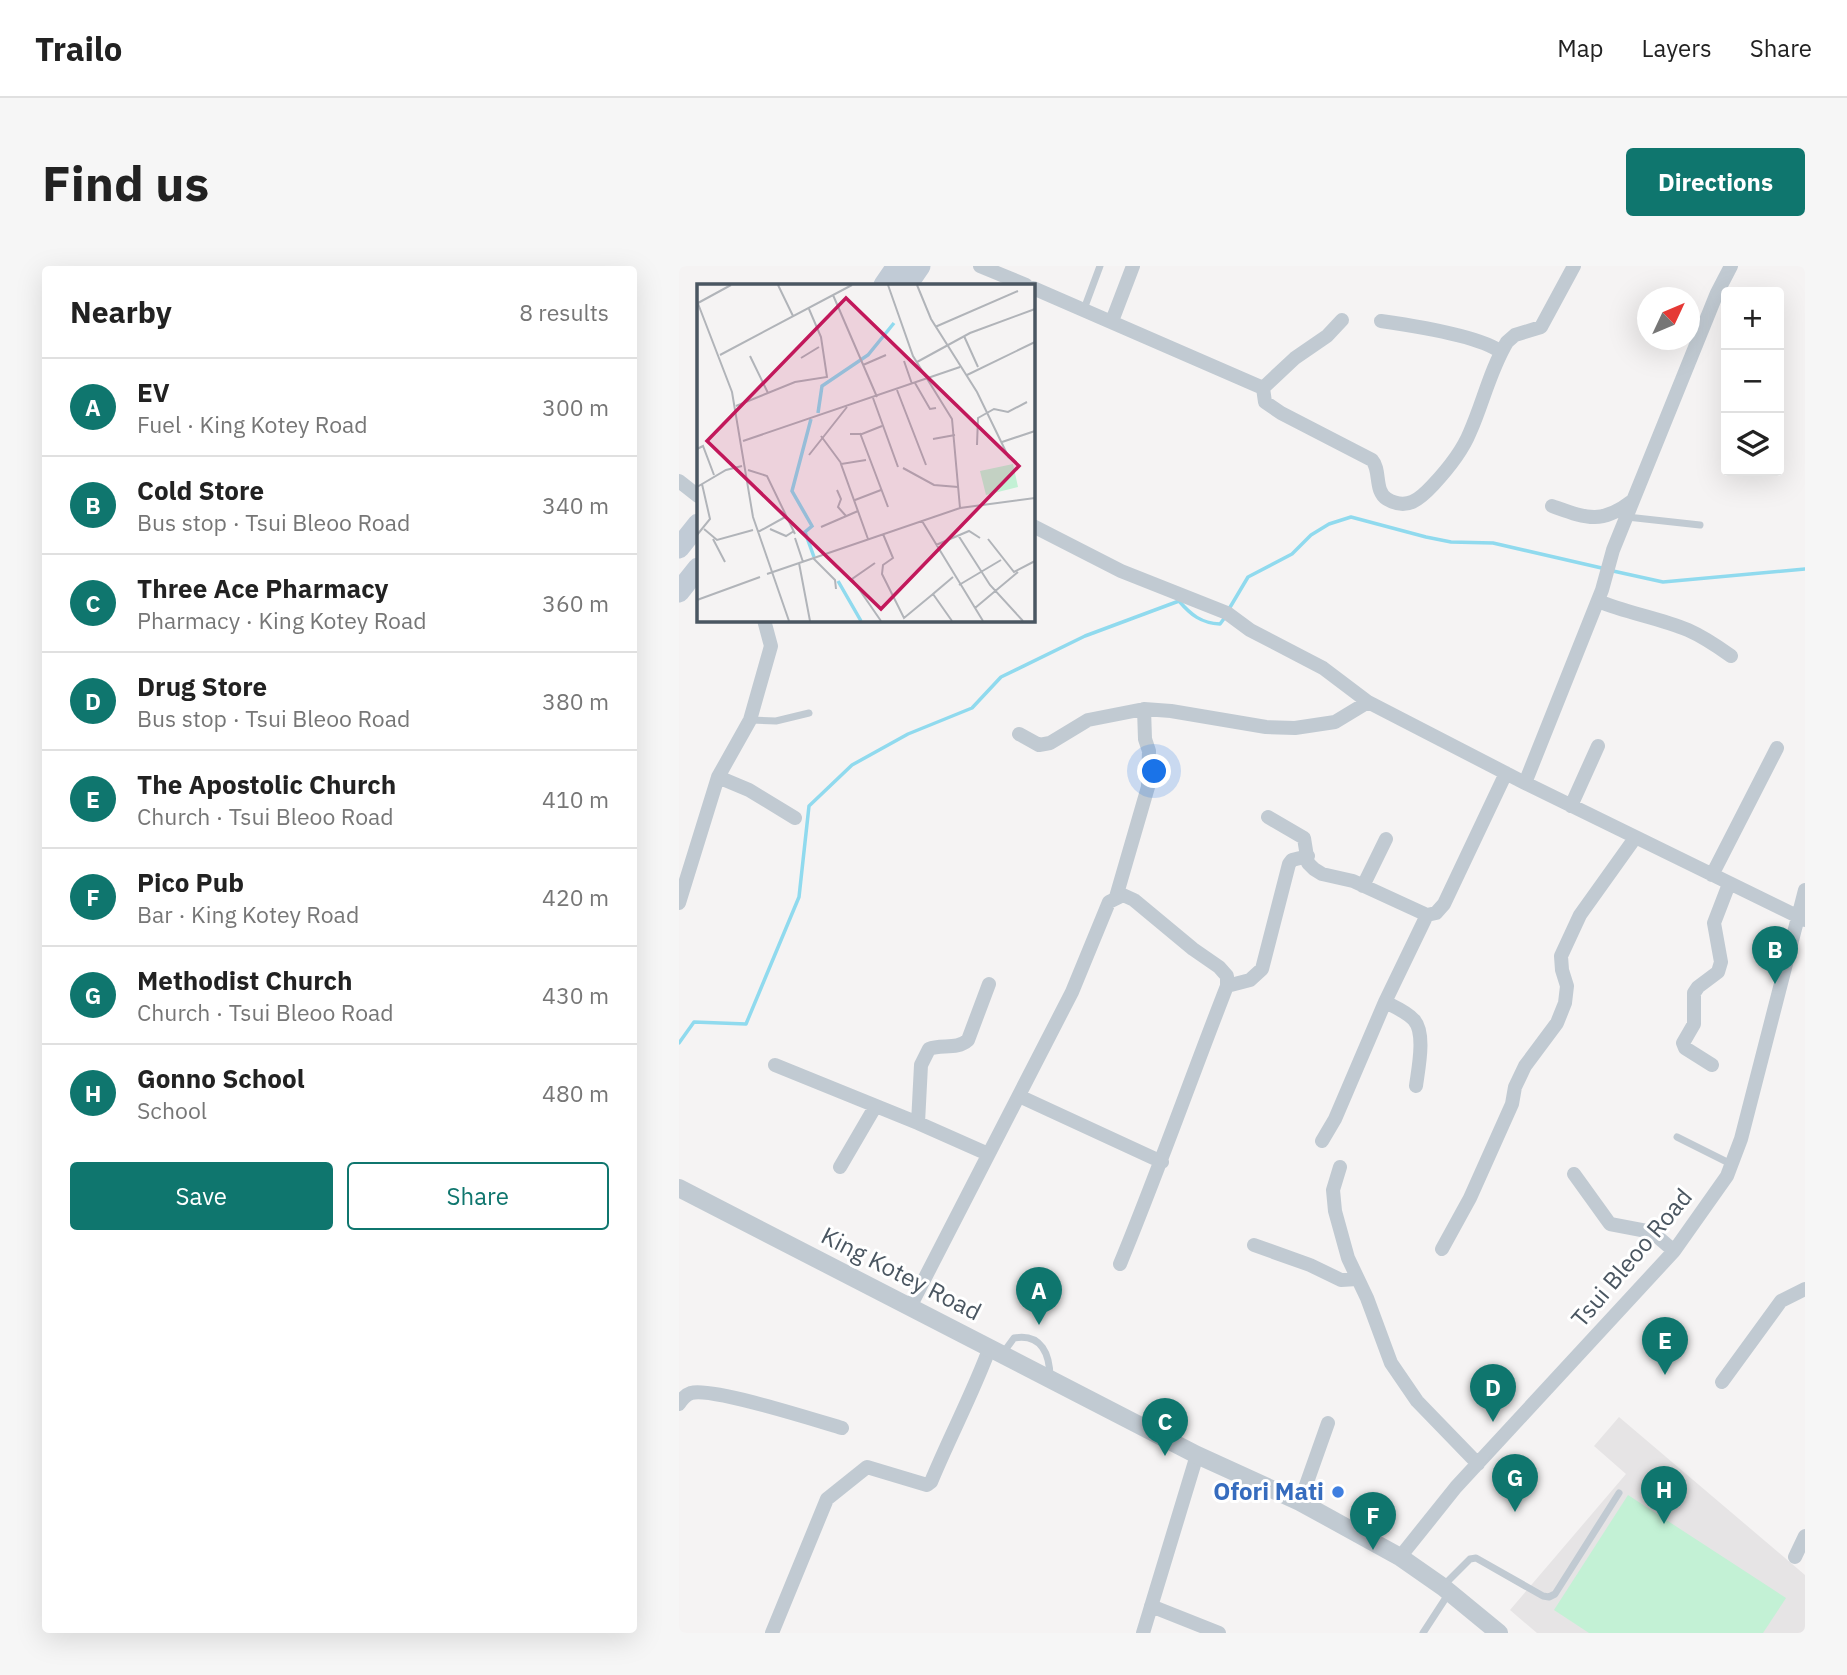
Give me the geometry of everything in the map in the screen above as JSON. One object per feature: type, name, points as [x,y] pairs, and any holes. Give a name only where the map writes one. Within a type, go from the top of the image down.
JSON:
[{"type":"main road","points":[[885,284],[897,266]]},
{"type":"main road","points":[[908,284],[920,266]]},
{"type":"main road","points":[[679,548],[697,525]]},
{"type":"main road","points":[[679,592],[697,569]]},
{"type":"street","points":[[979,266],[1024,284]]},
{"type":"street","points":[[1112,321],[1133,266]]},
{"type":"street","points":[[1263,388],[1265,402],[1281,413],[1372,460],[1377,468],[1381,492],[1386,498],[1417,502],[1463,446],[1507,342],[1515,335],[1541,327],[1574,266]]},
{"type":"street","points":[[1525,783],[1600,595],[1626,517],[1717,293],[1731,266]]},
{"type":"street","points":[[1034,288],[1263,388]]},
{"type":"street","points":[[1263,388],[1294,358],[1328,336],[1342,320]]},
{"type":"street","points":[[1381,321],[1427,328],[1491,346],[1501,352]]},
{"type":"street","points":[[679,481],[697,495]]},
{"type":"street","points":[[1552,506],[1586,518],[1602,517],[1616,513],[1633,500]]},
{"type":"street","points":[[1034,527],[1121,571],[1227,613],[1250,630],[1323,668],[1369,702],[1525,783],[1802,919]]},
{"type":"street","points":[[1600,595],[1622,611],[1685,629],[1731,656]]},
{"type":"street","points":[[679,903],[682,883],[718,777],[750,720],[771,646],[764,621]]},
{"type":"street","points":[[1019,734],[1039,744],[1050,743],[1088,720],[1144,709],[1266,727],[1295,728],[1335,722],[1369,702]]},
{"type":"street","points":[[1116,897],[1148,787],[1149,751],[1145,739],[1144,709]]},
{"type":"street","points":[[1571,806],[1598,746]]},
{"type":"street","points":[[1712,875],[1777,748]]},
{"type":"street","points":[[1268,817],[1304,838],[1308,863],[1314,869],[1363,886],[1427,915],[1436,913],[1444,904],[1506,773]]},
{"type":"street","points":[[718,777],[755,793],[795,818]]},
{"type":"street","points":[[1442,1250],[1470,1198],[1525,1066],[1556,1023],[1565,1003],[1567,986],[1561,956],[1580,915],[1635,838]]},
{"type":"street","points":[[1363,886],[1387,839]]},
{"type":"street","points":[[1227,986],[1250,980],[1262,969],[1289,864],[1292,860],[1308,856]]},
{"type":"street","points":[[1712,1066],[1685,1048],[1683,1043],[1694,1024],[1694,993],[1718,972],[1721,962],[1714,923],[1729,884]]},
{"type":"street","name":"Tsui Bleoo Road","points":[[1400,1557],[1456,1487],[1674,1251],[1727,1177],[1745,1126],[1802,919],[1805,890]]},
{"type":"street","points":[[910,1307],[1072,992],[1109,902],[1123,895],[1134,900],[1219,967],[1227,976],[1227,986],[1179,1108],[1162,1162],[1120,1264]]},
{"type":"street","points":[[1322,1141],[1335,1119],[1385,1002],[1427,915]]},
{"type":"street","points":[[918,1123],[921,1065],[924,1057],[929,1049],[964,1044],[968,1040],[989,984]]},
{"type":"street","points":[[1385,1002],[1412,1017],[1417,1024],[1421,1041],[1416,1086]]},
{"type":"street","points":[[775,1065],[988,1154]]},
{"type":"street","points":[[1019,1096],[1162,1162]]},
{"type":"street","points":[[840,1167],[875,1107]]},
{"type":"street","points":[[1340,1167],[1333,1191],[1335,1211],[1348,1258],[1367,1298],[1391,1363],[1417,1401],[1478,1464]]},
{"type":"street","points":[[1574,1174],[1610,1224],[1652,1232],[1674,1251]]},
{"type":"street","name":"King Kotey Road","points":[[679,1188],[1197,1455],[1300,1502],[1400,1557],[1499,1633]]},
{"type":"street","points":[[1254,1245],[1310,1265],[1341,1280],[1357,1279]]},
{"type":"street","points":[[1722,1382],[1781,1301],[1805,1289]]},
{"type":"street","points":[[772,1633],[827,1499],[867,1467],[927,1485],[931,1482],[956,1423],[996,1350]]},
{"type":"street","points":[[679,1404],[683,1397],[692,1393],[714,1394],[842,1427]]},
{"type":"street","points":[[1300,1502],[1328,1423]]},
{"type":"street","points":[[1143,1633],[1197,1455]]},
{"type":"street","points":[[1795,1557],[1805,1536]]},
{"type":"street","points":[[1151,1605],[1219,1633]]},
{"type":"lane","points":[[1083,309],[1100,266]]},
{"type":"lane","points":[[1626,517],[1700,525]]},
{"type":"lane","points":[[750,720],[776,721],[809,713]]},
{"type":"lane","points":[[1677,1137],[1732,1165]]},
{"type":"lane","points":[[996,1350],[1014,1338],[1022,1337],[1031,1341],[1047,1352],[1050,1362],[1049,1378]]},
{"type":"lane","points":[[1423,1633],[1446,1590],[1473,1558],[1549,1597],[1555,1594],[1619,1493]]},
{"type":"shaded area","points":[[1619,1417],[1805,1575],[1805,1633],[1537,1633],[1510,1610],[1626,1474],[1594,1446]]},
{"type":"green space","points":[[1628,1495],[1786,1598],[1763,1633],[1589,1633],[1554,1610]]},
{"type":"waterway","points":[[1229,609],[1248,577],[1292,554],[1311,535],[1329,524],[1351,517],[1426,537],[1451,542],[1493,543],[1606,569]]},
{"type":"waterway","points":[[1613,571],[1663,582],[1805,569]]},
{"type":"waterway","points":[[679,1043],[694,1022],[746,1024],[799,897],[809,806],[852,765],[908,734],[972,708],[1001,677],[1085,636],[1179,601],[1192,614],[1207,622],[1220,624],[1226,616]]},
{"type":"place","name":"Cold Store","points":[[1775,984]]},
{"type":"place","name":"EV","points":[[1039,1325]]},
{"type":"place","name":"The Apostolic Church","points":[[1665,1375]]},
{"type":"place","name":"Drug Store","points":[[1493,1422]]},
{"type":"place","name":"Three Ace Pharmacy","points":[[1165,1456]]},
{"type":"place","name":"Ofori Mati","points":[[1338,1492]]},
{"type":"place","name":"Methodist Church","points":[[1515,1512]]},
{"type":"place","name":"Gonno School","points":[[1664,1524]]},
{"type":"place","name":"Pico Pub","points":[[1373,1550]]}]
